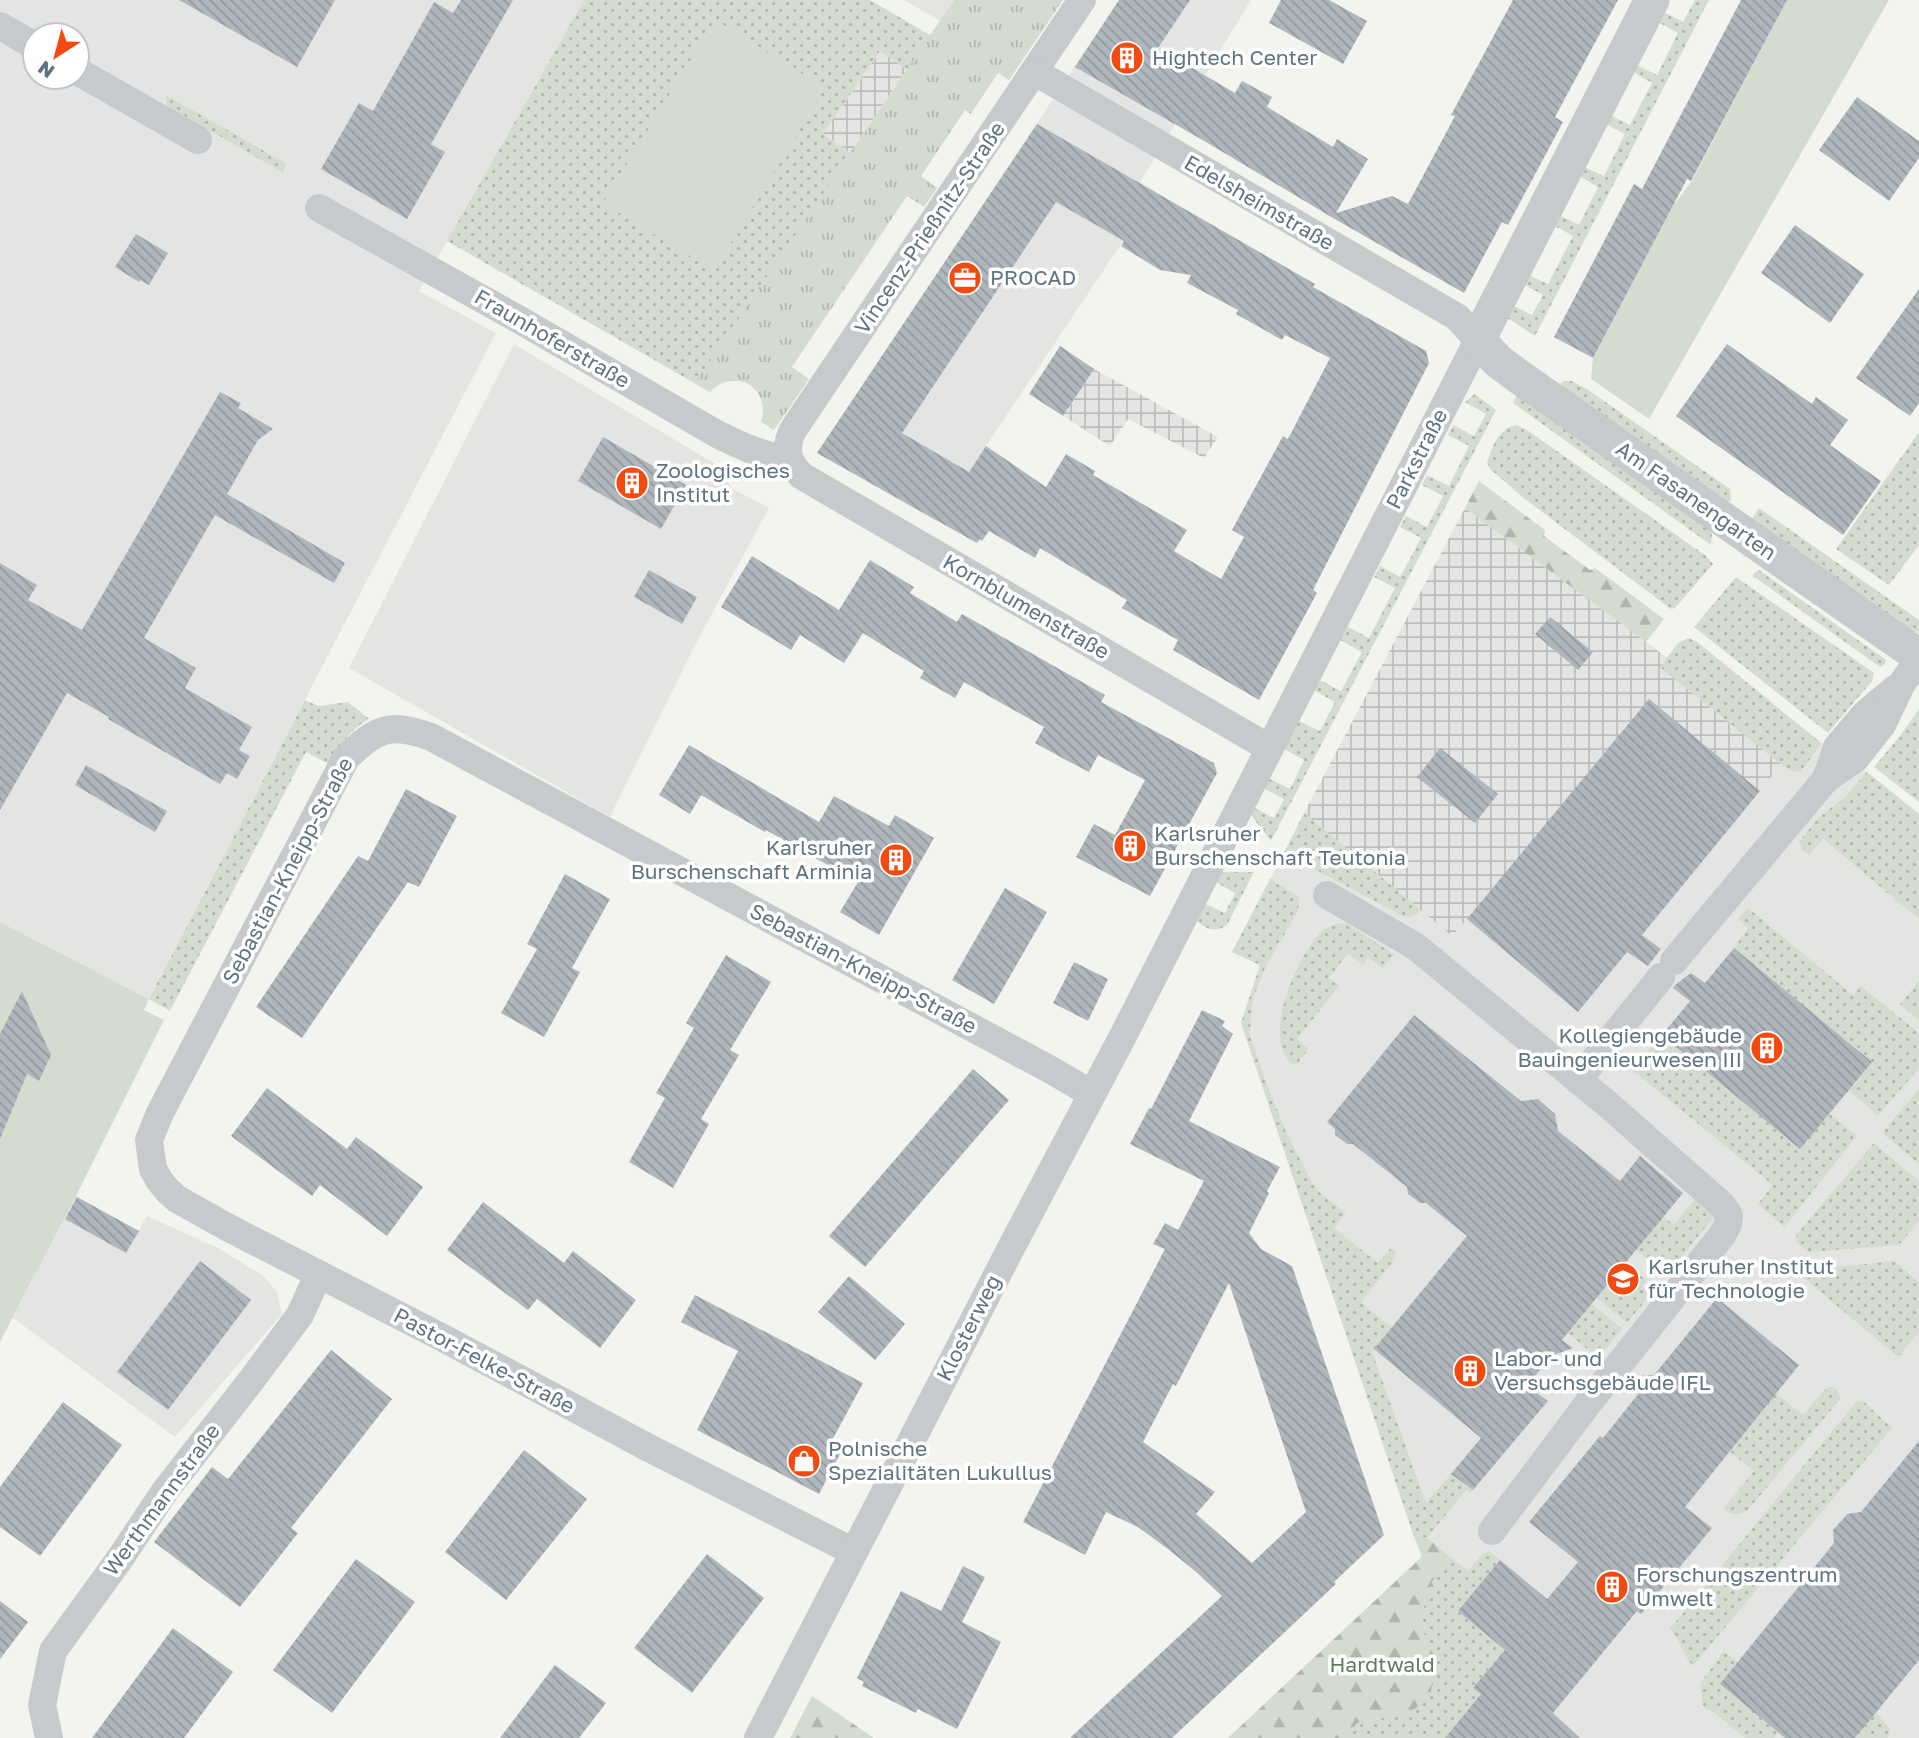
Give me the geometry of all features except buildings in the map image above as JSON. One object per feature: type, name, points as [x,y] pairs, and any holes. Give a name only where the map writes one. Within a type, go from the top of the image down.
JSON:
[{"type":"street","name":"Vincenz-Prießnitz-Straße","points":[[788,459],[787,449],[793,430],[1082,0]]},
{"type":"street","name":"Parkstraße","points":[[1182,919],[1652,0]]},
{"type":"street","points":[[0,26],[21,39]]},
{"type":"street","name":"Edelsheimstraße","points":[[1035,72],[1457,317],[1478,340]]},
{"type":"street","points":[[91,79],[198,140]]},
{"type":"street","name":"Fraunhoferstraße","points":[[319,208],[718,434],[770,457],[788,459]]},
{"type":"street","name":"Am Fasanengarten","points":[[1478,340],[1499,362],[1913,667]]},
{"type":"street","name":"Kornblumenstraße","points":[[788,459],[802,475],[1269,748]]},
{"type":"street","points":[[1578,1080],[1826,779],[1837,747],[1865,714],[1913,667]]},
{"type":"street","name":"Sebastian-Kneipp-Straße","points":[[149,1140],[201,1032],[346,758],[375,733],[395,729],[412,730],[431,737],[1092,1094]]},
{"type":"street","points":[[1327,895],[1415,946],[1578,1080],[1722,1205],[1729,1215],[1723,1234],[1586,1406],[1492,1531]]},
{"type":"street","name":"Klosterweg","points":[[758,1738],[1182,919]]},
{"type":"street","name":"Pastor-Felke-Straße","points":[[149,1140],[153,1168],[159,1180],[177,1199],[318,1275],[854,1552]]},
{"type":"street","name":"Werthmannstraße","points":[[49,1738],[42,1705],[53,1651],[165,1491],[300,1315],[318,1275]]},
{"type":"shaded area","points":[[0,0],[584,0],[419,291],[496,333],[149,999],[0,922]]},
{"type":"shaded area","points":[[904,0],[954,0],[940,21]]},
{"type":"shaded area","points":[[1119,0],[1251,0],[1140,182],[1156,192],[936,521],[817,453]]},
{"type":"shaded area","points":[[880,51],[907,69],[850,153],[823,134]]},
{"type":"shaded area","points":[[514,344],[714,463],[733,489],[769,508],[695,645],[610,817],[349,668]]},
{"type":"shaded area","points":[[1094,369],[1218,437],[1204,458],[1128,419],[1110,446],[1063,416]]},
{"type":"shaded area","name":"Karlsruher Institut für Technologie","points":[[1465,508],[1657,650],[1789,754],[1819,741],[1867,772],[1919,814],[1919,1738],[1228,1738],[1422,1556],[1241,1023],[1260,965],[1232,952]]},
{"type":"shaded area","points":[[1465,508],[1657,650],[1789,755],[1578,1011],[1467,919],[1452,936],[1304,813]]},
{"type":"shaded area","points":[[76,1196],[138,1231],[147,1216],[218,1248],[264,1276],[277,1292],[282,1314],[175,1437],[13,1318]]},
{"type":"green space","points":[[584,0],[870,0],[945,41],[745,382],[726,382],[710,392],[447,241]],"holes":[[[880,51],[907,70],[850,153],[823,134]]]},
{"type":"green space","points":[[954,0],[1063,0],[1009,80],[998,73],[971,114],[965,110],[921,176],[937,188],[924,207],[907,196],[792,367],[809,379],[774,430],[761,422],[761,399],[749,384],[730,381],[720,384],[710,392],[695,383]]},
{"type":"green space","points":[[1695,0],[1709,0],[1535,336],[1506,317],[1512,305],[1532,315],[1543,295],[1523,284],[1528,275],[1548,284],[1573,236],[1553,225],[1559,215],[1579,225],[1598,187],[1579,176],[1584,167],[1604,176],[1625,134],[1606,124],[1610,115],[1630,125],[1652,83],[1633,72],[1636,65],[1657,75],[1678,33],[1658,22],[1664,12],[1683,22]]},
{"type":"green space","points":[[1787,0],[1889,0],[1649,419],[1591,379],[1593,358],[1673,206],[1692,181]]},
{"type":"green space","points":[[715,20],[825,88],[714,271],[603,203]]},
{"type":"green space","points":[[166,95],[287,164],[282,172],[167,106]]},
{"type":"green space","points":[[1564,381],[1571,381],[1587,389],[1730,489],[1731,500],[1728,502],[1562,386]]},
{"type":"green space","points":[[1518,393],[1708,528],[1712,534],[1711,545],[1513,403]]},
{"type":"green space","points":[[1475,394],[1496,410],[1271,841],[1250,814],[1253,807],[1274,818],[1284,799],[1263,788],[1268,778],[1290,789],[1304,760],[1284,749],[1299,721],[1320,731],[1335,702],[1314,690],[1320,680],[1341,691],[1362,652],[1340,640],[1348,627],[1369,638],[1395,588],[1374,577],[1380,566],[1400,577],[1421,538],[1400,527],[1406,516],[1427,527],[1443,496],[1422,485],[1427,475],[1449,486],[1469,446],[1448,435],[1453,425],[1474,436],[1486,414],[1465,402]]},
{"type":"green space","points":[[1516,425],[1527,430],[1706,556],[1713,564],[1675,608],[1671,609],[1525,499],[1490,469],[1487,462],[1497,439],[1505,430]]},
{"type":"green space","points":[[1919,432],[1919,545],[1889,585],[1836,549]]},
{"type":"green space","points":[[1479,481],[1545,530],[1544,536],[1590,570],[1595,568],[1664,619],[1646,642],[1465,508]]},
{"type":"green space","points":[[1759,508],[1919,620],[1919,633],[1910,630],[1752,519]]},
{"type":"green space","points":[[1759,570],[1882,657],[1886,660],[1885,664],[1880,667],[1753,576]]},
{"type":"green space","points":[[1736,577],[1874,673],[1872,681],[1828,733],[1694,627]]},
{"type":"green space","points":[[1688,638],[1696,641],[1819,741],[1820,746],[1800,772],[1792,771],[1778,762],[1660,667],[1678,643]]},
{"type":"green space","points":[[305,700],[318,706],[348,702],[369,719],[341,744],[329,764],[306,752],[170,1011],[149,999]]},
{"type":"green space","points":[[1919,709],[1919,802],[1874,767]]},
{"type":"green space","points":[[1867,772],[1919,814],[1919,919],[1823,839],[1809,855],[1799,842],[1818,818],[1845,797]]},
{"type":"green space","points":[[1304,813],[1421,910],[1410,917],[1401,915],[1284,853]]},
{"type":"green space","points":[[1219,872],[1254,872],[1227,925],[1214,929],[1195,919],[1203,903],[1225,913],[1235,893],[1214,881]]},
{"type":"green space","points":[[1270,879],[1297,896],[1298,911],[1265,968],[1254,996],[1250,1035],[1286,1132],[1309,1177],[1319,1192],[1346,1213],[1334,1228],[1378,1263],[1391,1248],[1395,1251],[1393,1262],[1361,1302],[1392,1328],[1372,1352],[1426,1503],[1451,1474],[1473,1488],[1471,1494],[1466,1490],[1427,1538],[1413,1534],[1241,1023],[1260,965],[1232,952]]},
{"type":"green space","points":[[1748,908],[1853,995],[1861,986],[1919,1033],[1919,1068],[1878,1116],[1849,1090],[1872,1062],[1734,948],[1748,928],[1738,919]]},
{"type":"green space","points":[[0,922],[149,999],[144,1010],[164,1020],[0,1342]]},
{"type":"green space","points":[[1338,923],[1347,924],[1394,954],[1383,968],[1368,957],[1363,965],[1348,953],[1329,978],[1339,986],[1297,1039],[1308,1049],[1294,1065],[1284,1053],[1280,1038],[1285,1000],[1310,946],[1323,930]]},
{"type":"green space","points":[[1919,981],[1919,1020],[1900,1004]]},
{"type":"green space","points":[[1662,1035],[1800,1149],[1829,1113],[1857,1136],[1784,1227],[1758,1204],[1773,1185],[1631,1069]]},
{"type":"green space","points":[[1919,1089],[1917,1103],[1919,1164],[1882,1133]]},
{"type":"green space","points":[[1874,1143],[1919,1181],[1919,1221],[1899,1245],[1808,1252],[1796,1242],[1796,1235]]},
{"type":"green space","points":[[1695,1199],[1713,1214],[1712,1219],[1672,1269],[1663,1261],[1658,1268],[1636,1250],[1663,1216],[1674,1225]]},
{"type":"green space","points":[[1461,1245],[1576,1324],[1592,1304],[1622,1329],[1598,1358]]},
{"type":"green space","points":[[1894,1261],[1919,1282],[1919,1332],[1898,1357],[1799,1274],[1808,1270]]},
{"type":"green space","points":[[1625,1263],[1647,1281],[1642,1287],[1651,1294],[1627,1323],[1597,1298]]},
{"type":"green space","points":[[1830,1386],[1836,1389],[1841,1398],[1748,1510],[1736,1514],[1723,1509],[1754,1471],[1729,1451],[1776,1393],[1803,1415]]},
{"type":"green space","points":[[1859,1401],[1863,1401],[1892,1428],[1693,1666],[1670,1629]]},
{"type":"green space","name":"Hardtwald","points":[[1413,1534],[1427,1538],[1449,1556],[1436,1574],[1425,1597],[1422,1629],[1436,1660],[1431,1691],[1419,1706],[1407,1713],[1357,1723],[1345,1738],[1228,1738],[1422,1557]]},
{"type":"green space","points":[[1489,1551],[1500,1560],[1458,1611],[1512,1656],[1495,1661],[1474,1688],[1481,1694],[1445,1738],[1345,1738],[1357,1723],[1407,1713],[1436,1660],[1422,1629],[1425,1597],[1436,1574],[1449,1556],[1468,1571],[1482,1554]]},
{"type":"green space","points":[[1725,1652],[1738,1662],[1720,1685],[1779,1732],[1774,1738],[1745,1738],[1703,1705],[1700,1684]]},
{"type":"green space","points":[[812,1696],[874,1738],[790,1738]]},
{"type":"green space","points":[[1876,1712],[1890,1729],[1888,1738],[1855,1738]]},
{"type":"place","name":"Hightech Center","points":[[1127,58]]},
{"type":"place","name":"PROCAD","points":[[965,278]]},
{"type":"place","name":"Zoologisches Institut","points":[[632,483]]},
{"type":"place","name":"Karlsruher Burschenschaft Teutonia","points":[[1130,846]]},
{"type":"place","name":"Karlsruher Burschenschaft Arminia","points":[[896,860]]},
{"type":"place","name":"Kollegiengebäude Bauingenieurwesen III","points":[[1767,1048]]},
{"type":"place","name":"Karlsruher Institut für Technologie","points":[[1623,1279]]},
{"type":"place","name":"Labor- und Versuchsgebäude IFL","points":[[1470,1371]]},
{"type":"place","name":"Polnische Spezialitäten Lukullus","points":[[804,1461]]},
{"type":"place","name":"Forschungszentrum Umwelt","points":[[1612,1587]]}]
